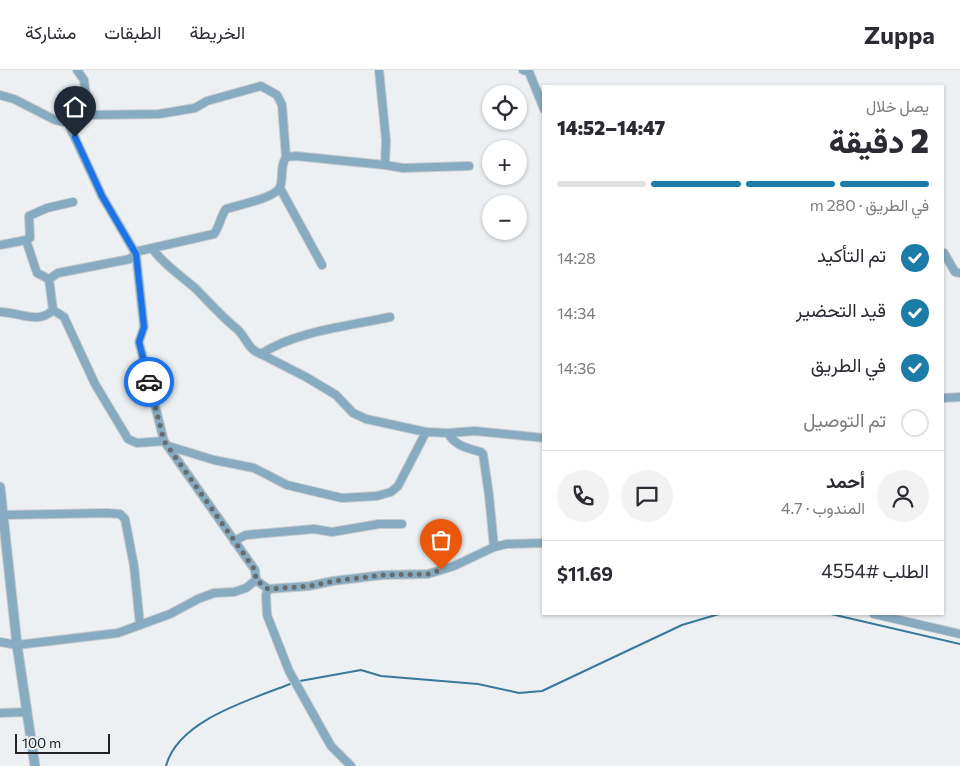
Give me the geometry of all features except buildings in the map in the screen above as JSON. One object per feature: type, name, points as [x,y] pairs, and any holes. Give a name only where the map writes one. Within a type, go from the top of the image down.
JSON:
[{"type":"street","points":[[77,70],[84,80],[88,115]]},
{"type":"street","points":[[379,70],[386,140],[385,165]]},
{"type":"street","points":[[528,71],[542,104]]},
{"type":"street","points":[[0,95],[14,99],[55,120],[68,122],[88,115],[159,114],[195,108],[206,101],[261,86],[277,95],[282,105],[286,157],[282,164],[280,188],[322,265]]},
{"type":"street","points":[[68,122],[102,196],[136,254],[144,327],[139,342],[166,443],[178,463],[255,570],[256,580],[268,589],[310,586],[383,575],[428,574],[454,566],[494,547],[507,544],[542,543]]},
{"type":"street","points":[[286,157],[296,156],[402,168],[469,166]]},
{"type":"street","points":[[48,279],[58,274],[130,258],[139,251],[214,234],[220,226],[226,209],[274,194],[280,188]]},
{"type":"street","points":[[0,245],[30,238],[29,216],[47,208],[73,202]]},
{"type":"street","points":[[26,240],[37,273],[48,279]]},
{"type":"street","points":[[152,248],[159,258],[188,282],[229,323],[239,330],[253,351],[306,377],[336,395],[353,413],[366,419],[426,432],[475,431],[542,438]]},
{"type":"street","points":[[944,253],[955,272],[960,273]]},
{"type":"street","points":[[48,279],[53,310],[64,317],[95,384],[128,439],[138,443],[166,443],[214,460],[254,468],[287,485],[342,498],[361,498],[391,492],[398,486],[426,432]]},
{"type":"street","points":[[0,312],[10,312],[39,318],[46,317],[53,310]]},
{"type":"street","points":[[261,354],[274,345],[313,334],[390,317]]},
{"type":"street","points":[[944,398],[960,397]]},
{"type":"street","points":[[448,433],[451,440],[483,454],[494,547]]},
{"type":"street","points":[[0,487],[18,645],[35,766]]},
{"type":"street","points":[[2,517],[120,514],[125,519],[134,566],[140,625]]},
{"type":"street","points":[[234,541],[246,535],[314,529],[332,532],[379,524],[402,524]]},
{"type":"street","points":[[0,642],[18,645],[118,633],[170,614],[214,593],[234,592],[246,588],[256,580]]},
{"type":"street","points":[[268,589],[266,595],[267,615],[289,671],[331,746],[351,766]]},
{"type":"street","points":[[878,615],[960,634]]},
{"type":"street","points":[[0,713],[27,712]]},
{"type":"waterway","points":[[300,681],[361,670],[381,676],[478,684],[519,693],[542,691],[682,625],[716,615]]},
{"type":"waterway","points":[[835,615],[960,644]]},
{"type":"waterway","points":[[166,766],[173,750],[185,736],[200,724],[236,705],[290,684]]},
{"type":"way so far","points":[[149,382],[164,441],[255,570],[256,580],[268,589],[310,586],[383,575],[428,574],[441,570]]},
{"type":"route","points":[[75,137],[102,196],[136,254],[144,327],[139,342],[149,382]]}]
